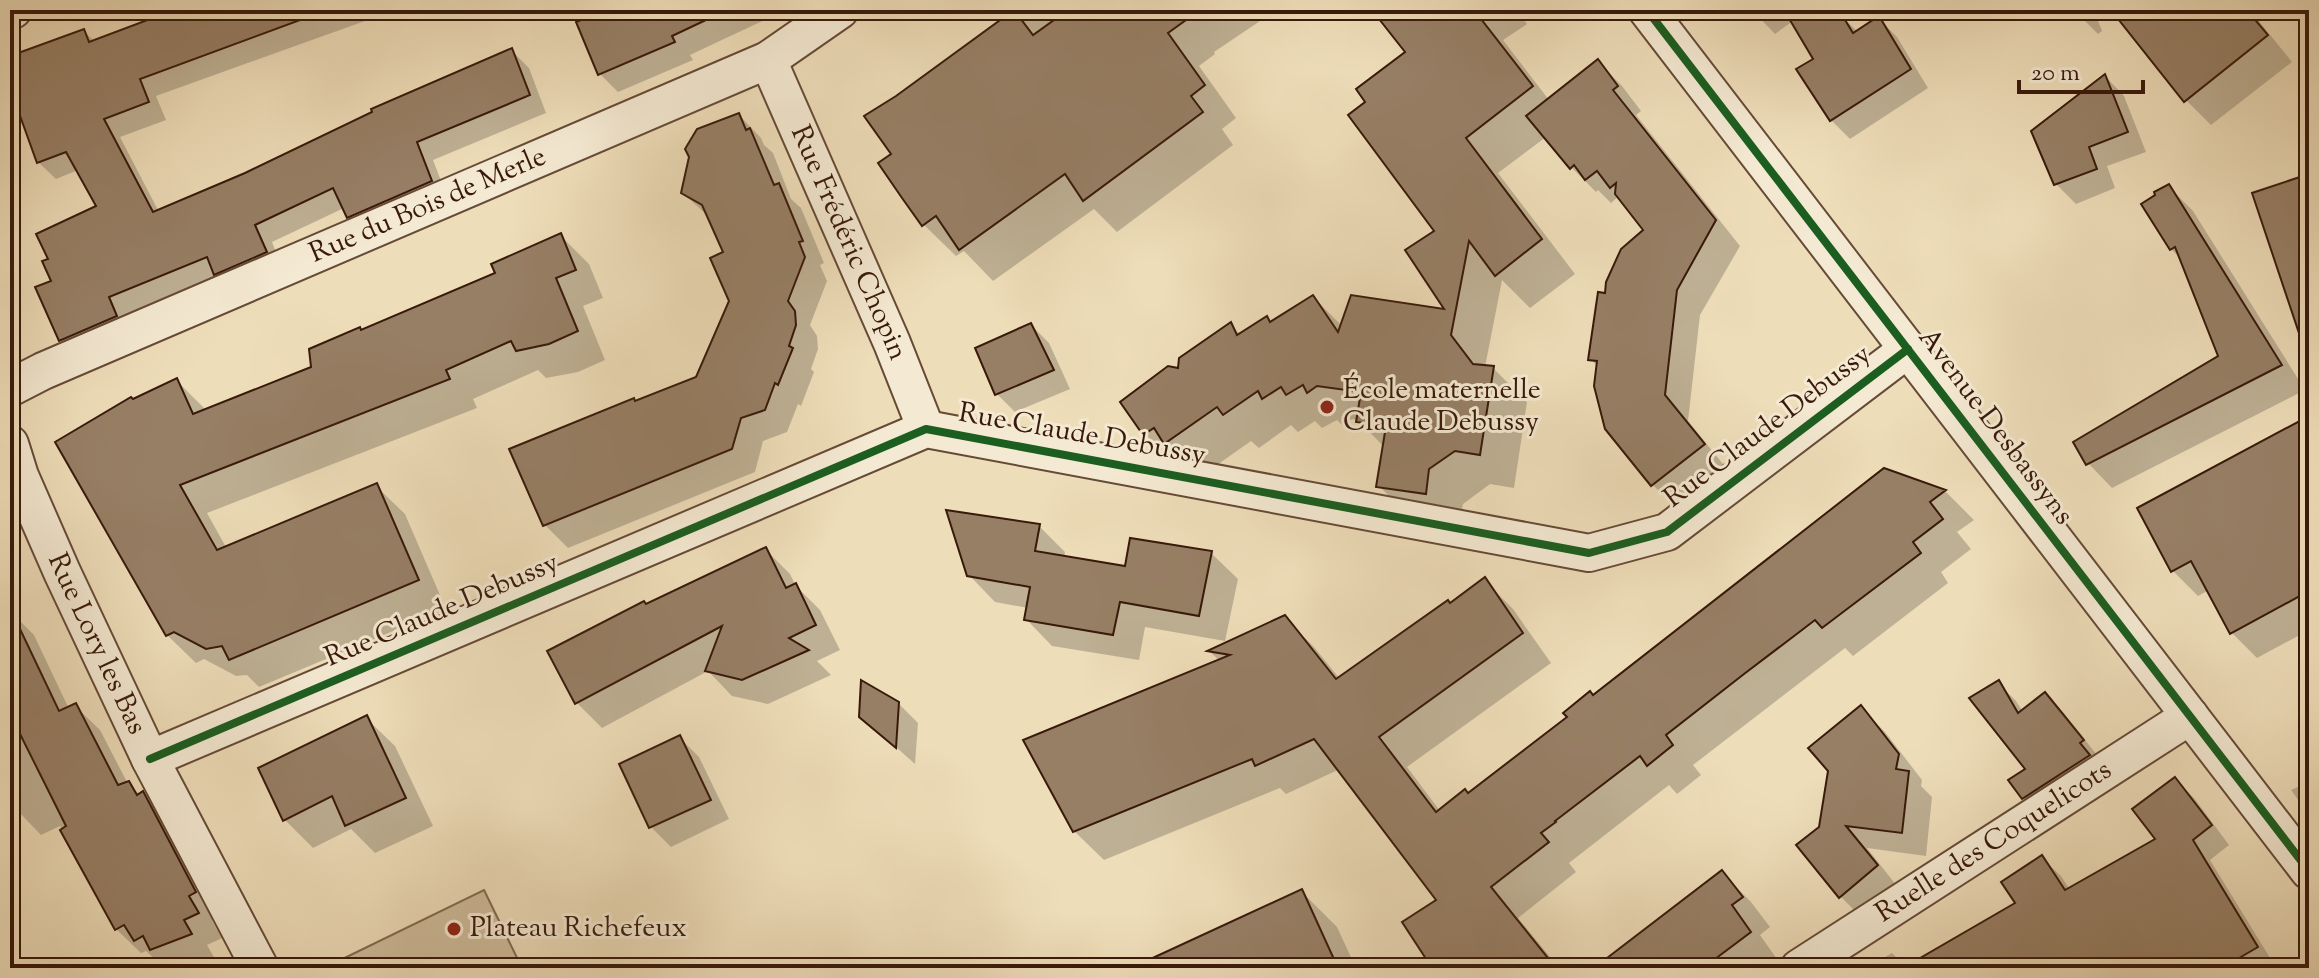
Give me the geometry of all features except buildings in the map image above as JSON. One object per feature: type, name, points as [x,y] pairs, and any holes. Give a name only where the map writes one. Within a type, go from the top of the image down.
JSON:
[{"type":"street","name":"Rue du Bois de Merle","points":[[10,388],[57,364],[768,60],[840,10]]},
{"type":"street","name":"Avenue Desbassyns","points":[[1647,10],[2309,871]]},
{"type":"street","name":"Rue Frédéric Chopin","points":[[768,60],[892,343],[926,429]]},
{"type":"street","name":"Rue Claude Debussy","points":[[150,759],[926,429],[1589,553],[1667,532],[1908,349]]},
{"type":"street","name":"Rue Lory les Bas","points":[[13,467],[150,759],[260,968]]},
{"type":"street","name":"Ruelle des Coquelicots","points":[[1799,968],[2190,716]]},
{"type":"shaded area","name":"Plateau Richefeux","points":[[484,890],[522,968],[324,968]]},
{"type":"cycle path","points":[[1647,10],[2309,871]]},
{"type":"cycle path","points":[[150,759],[926,429],[1589,553],[1667,532],[1908,349]]},
{"type":"place","name":"École maternelle Claude Debussy","points":[[1327,407]]},
{"type":"place","name":"Plateau Richefeux","points":[[454,929]]}]
